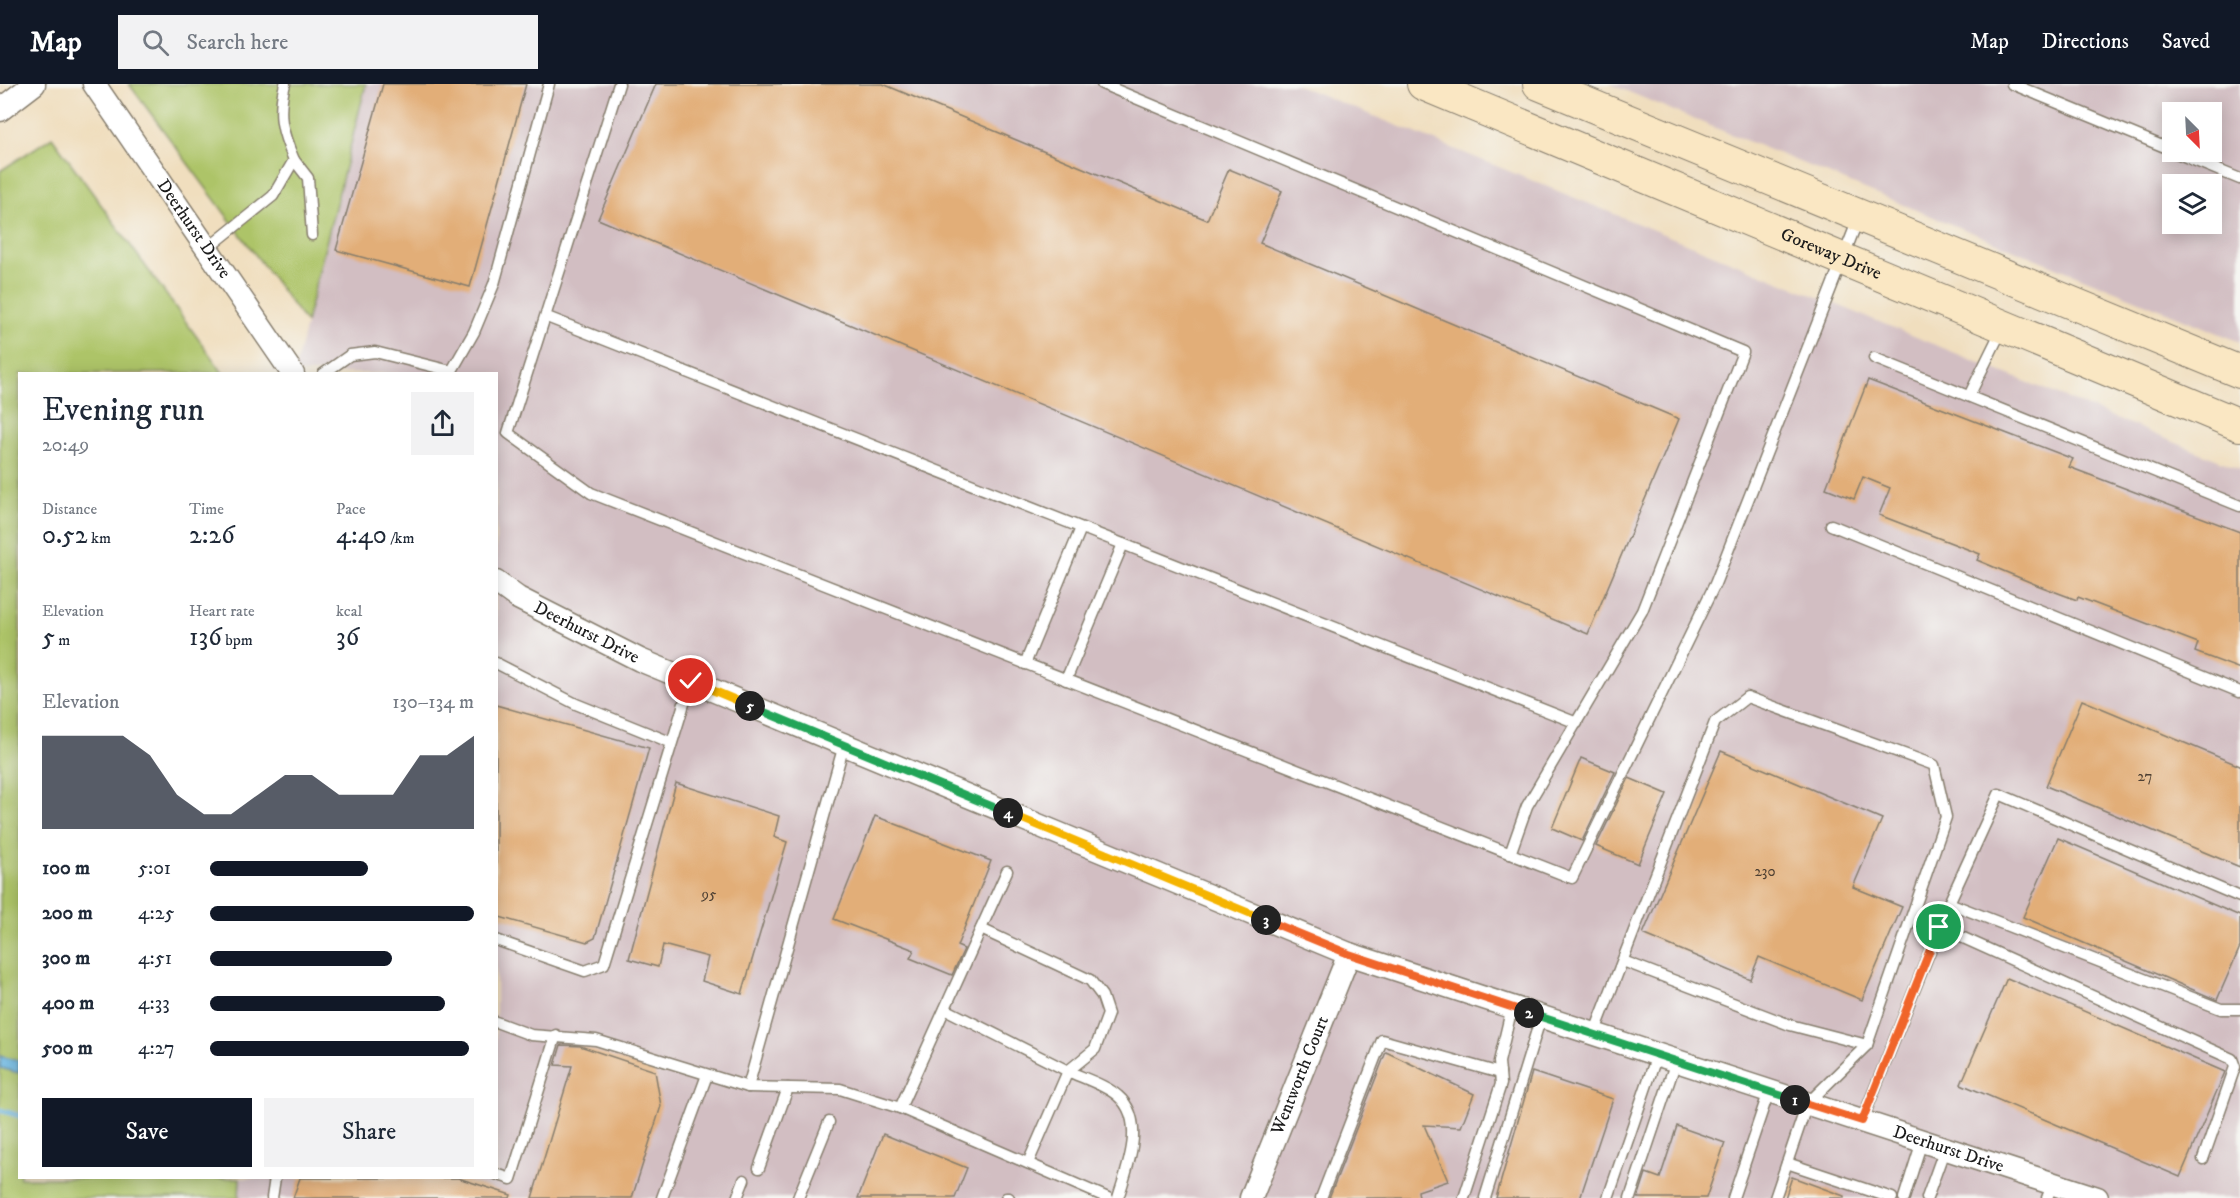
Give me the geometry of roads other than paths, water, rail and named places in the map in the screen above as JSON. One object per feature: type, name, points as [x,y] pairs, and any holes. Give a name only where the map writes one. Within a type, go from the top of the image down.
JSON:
[{"type":"main road","name":"Goreway Drive","points":[[1423,84],[2240,425]]},
{"type":"main road","points":[[1539,84],[2240,372]]},
{"type":"street","points":[[0,110],[34,84]]},
{"type":"street","name":"Deerhurst Drive","points":[[94,84],[292,372]]},
{"type":"street","name":"Deerhurst Drive","points":[[498,583],[538,608],[640,660],[1349,954],[1945,1148],[2050,1191],[2082,1196]]},
{"type":"street","name":"Wentworth Court","points":[[1251,1198],[1349,954]]},
{"type":"lane","points":[[285,84],[281,128],[294,160],[308,178],[312,235]]},
{"type":"lane","points":[[325,372],[351,355],[375,352],[451,372],[474,332],[494,284],[549,84]]},
{"type":"lane","points":[[620,84],[508,433],[591,493],[1572,878],[1715,584],[1859,216]]},
{"type":"lane","points":[[1102,84],[1743,352],[1642,612],[1527,806],[1510,854]]},
{"type":"lane","points":[[2012,84],[2162,146]]},
{"type":"lane","points":[[207,249],[273,196],[294,160]]},
{"type":"lane","points":[[2199,162],[2240,179]]},
{"type":"lane","points":[[547,317],[1577,723]]},
{"type":"lane","points":[[1969,396],[2003,326]]},
{"type":"lane","points":[[1874,358],[2240,506]]},
{"type":"lane","points":[[1831,525],[2240,692]]},
{"type":"lane","points":[[1025,664],[1081,528]]},
{"type":"lane","points":[[1066,680],[1123,544]]},
{"type":"lane","points":[[498,664],[576,704],[670,742]]},
{"type":"lane","points":[[498,941],[585,971],[604,964],[670,742],[691,681]]},
{"type":"lane","points":[[1594,1034],[1715,722],[1747,697],[1934,765],[1946,817],[1867,1045],[1807,1104],[1775,1198]]},
{"type":"lane","points":[[748,1087],[844,745]]},
{"type":"lane","points":[[1862,1121],[1949,903],[1999,794],[2240,897]]},
{"type":"lane","points":[[900,1108],[1007,871]]},
{"type":"lane","points":[[1949,903],[2221,1008],[2240,1009]]},
{"type":"lane","points":[[1939,927],[2232,1059],[2238,1068],[2203,1159]]},
{"type":"lane","points":[[981,929],[1090,981],[1102,996],[1108,1014],[1095,1049],[1068,1071],[1028,1163]]},
{"type":"lane","points":[[1623,960],[1790,1025],[1867,1045]]},
{"type":"lane","points":[[1464,1198],[1501,1084],[1499,1062],[1512,1007]]},
{"type":"lane","points":[[945,1009],[1118,1095],[1127,1107],[1135,1137],[1118,1198]]},
{"type":"lane","points":[[1485,1198],[1541,1017]]},
{"type":"lane","points":[[498,1023],[531,1035],[556,1035],[596,1040],[748,1087],[840,1089],[900,1108],[1108,1198]]},
{"type":"lane","points":[[498,1174],[511,1179],[556,1035]]},
{"type":"lane","points":[[1322,1198],[1382,1040],[1500,1074]]},
{"type":"lane","points":[[1608,1198],[1667,1058]]},
{"type":"lane","points":[[1630,1198],[1667,1058]]},
{"type":"lane","points":[[662,1198],[707,1075]]},
{"type":"lane","points":[[759,1168],[788,1088]]},
{"type":"lane","points":[[1733,1198],[1769,1091]]},
{"type":"lane","points":[[798,1198],[829,1122]]},
{"type":"lane","points":[[1904,1198],[1922,1141]]},
{"type":"lane","points":[[1927,1198],[1945,1148]]},
{"type":"lane","points":[[1787,1163],[1892,1198]]},
{"type":"lane","points":[[272,1198],[275,1179]]},
{"type":"lane","points":[[738,1198],[744,1180]]},
{"type":"water","points":[[0,1056],[18,1061],[18,1073],[0,1068]]},
{"type":"waterway","points":[[0,1110],[18,1115]]}]
